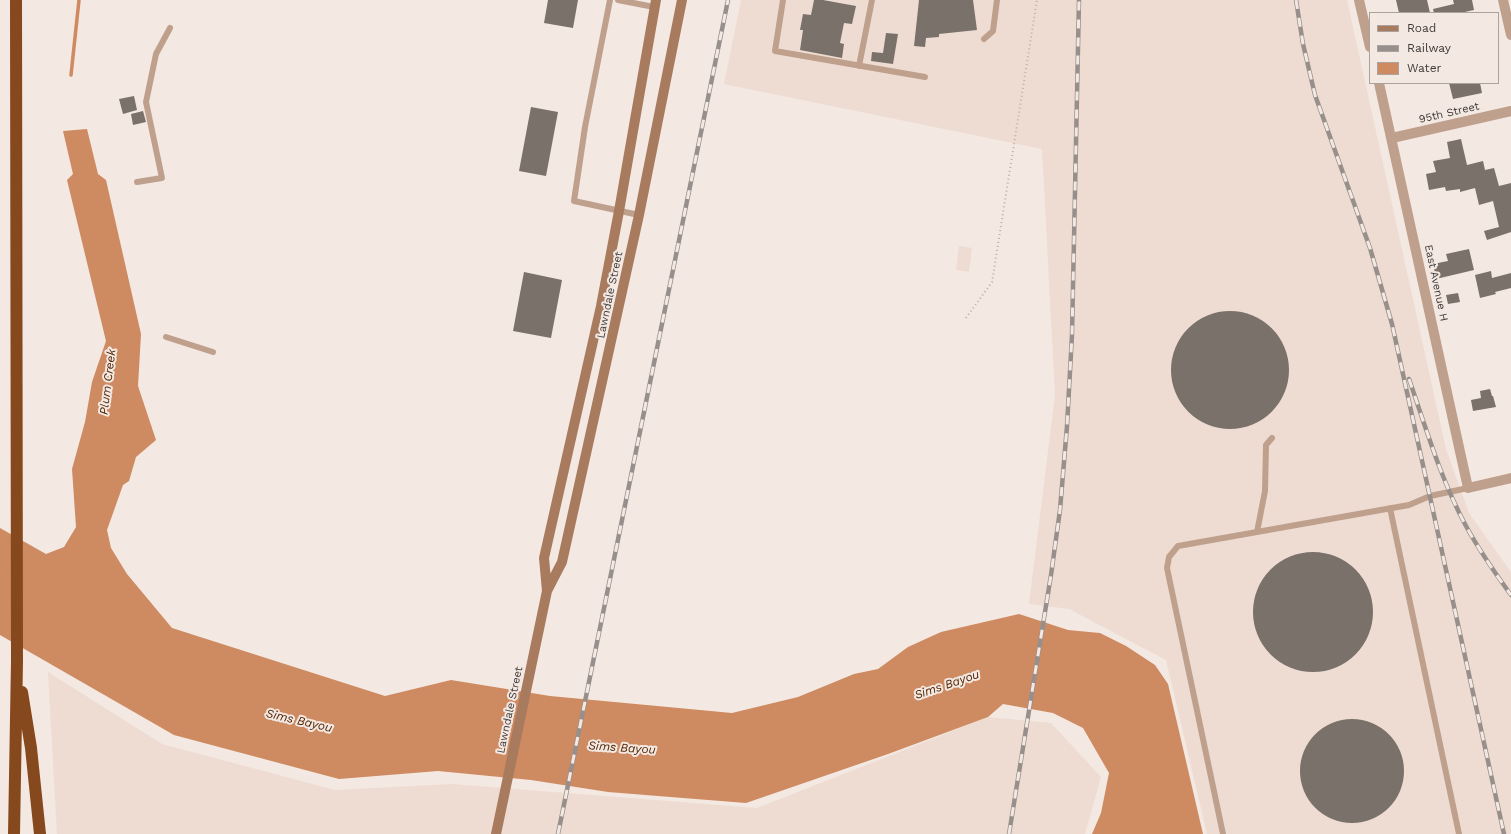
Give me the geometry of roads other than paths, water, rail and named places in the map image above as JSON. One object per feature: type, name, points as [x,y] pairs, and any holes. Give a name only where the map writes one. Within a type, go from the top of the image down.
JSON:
[{"type":"highway","points":[[14,834],[17,661],[16,0]]},
{"type":"highway","points":[[17,661],[30,748],[40,834]]},
{"type":"main road","name":"Lawndale Street","points":[[496,834],[542,612],[547,591],[562,562],[640,215],[682,0]]},
{"type":"main road","name":"Lawndale Street","points":[[547,591],[544,558],[601,306],[655,4]]},
{"type":"street","points":[[1359,0],[1369,43]]},
{"type":"street","points":[[1503,0],[1511,35]]},
{"type":"street","name":"East Avenue H","points":[[1379,84],[1468,488]]},
{"type":"street","name":"95th Street","points":[[1392,138],[1511,111]]},
{"type":"street","points":[[1468,488],[1511,478]]},
{"type":"lane","points":[[610,0],[585,127],[574,201],[640,215]]},
{"type":"lane","points":[[618,0],[655,4]]},
{"type":"lane","points":[[783,0],[775,51],[924,77]]},
{"type":"lane","points":[[859,66],[872,0]]},
{"type":"lane","points":[[984,39],[993,31],[997,0]]},
{"type":"lane","points":[[137,182],[162,178],[146,102],[156,54],[170,28]]},
{"type":"lane","points":[[166,337],[213,352]]},
{"type":"lane","points":[[1257,532],[1265,491],[1266,445],[1272,438]]},
{"type":"lane","points":[[1223,834],[1167,568],[1169,556],[1178,546],[1409,505],[1430,496],[1468,488]]},
{"type":"lane","points":[[1390,508],[1459,834]]},
{"type":"water","name":"Sims Bayou","points":[[87,129],[98,174],[106,180],[141,334],[138,386],[156,440],[136,457],[129,481],[123,485],[107,530],[111,548],[127,574],[172,628],[385,696],[451,680],[550,696],[732,713],[798,697],[854,674],[878,669],[908,647],[941,632],[1019,614],[1068,630],[1100,633],[1126,646],[1155,665],[1168,684],[1203,834],[1092,834],[1101,813],[1109,773],[1083,728],[1053,713],[1003,704],[988,717],[888,754],[746,803],[608,792],[531,780],[438,771],[339,779],[174,735],[0,635],[0,528],[46,554],[64,547],[76,527],[72,469],[85,422],[92,382],[106,341],[67,180],[73,174],[63,131]]},
{"type":"waterway","name":"Plum Creek","points":[[71,75],[79,0]]},
{"type":"railway","points":[[558,834],[728,0]]},
{"type":"railway","points":[[1009,834],[1051,575],[1060,510],[1067,426],[1072,335],[1079,0]]},
{"type":"railway","points":[[1296,0],[1303,44],[1315,95],[1370,248],[1392,324],[1504,834]]},
{"type":"railway","points":[[1409,379],[1434,454],[1457,508],[1476,544],[1511,595]]}]
